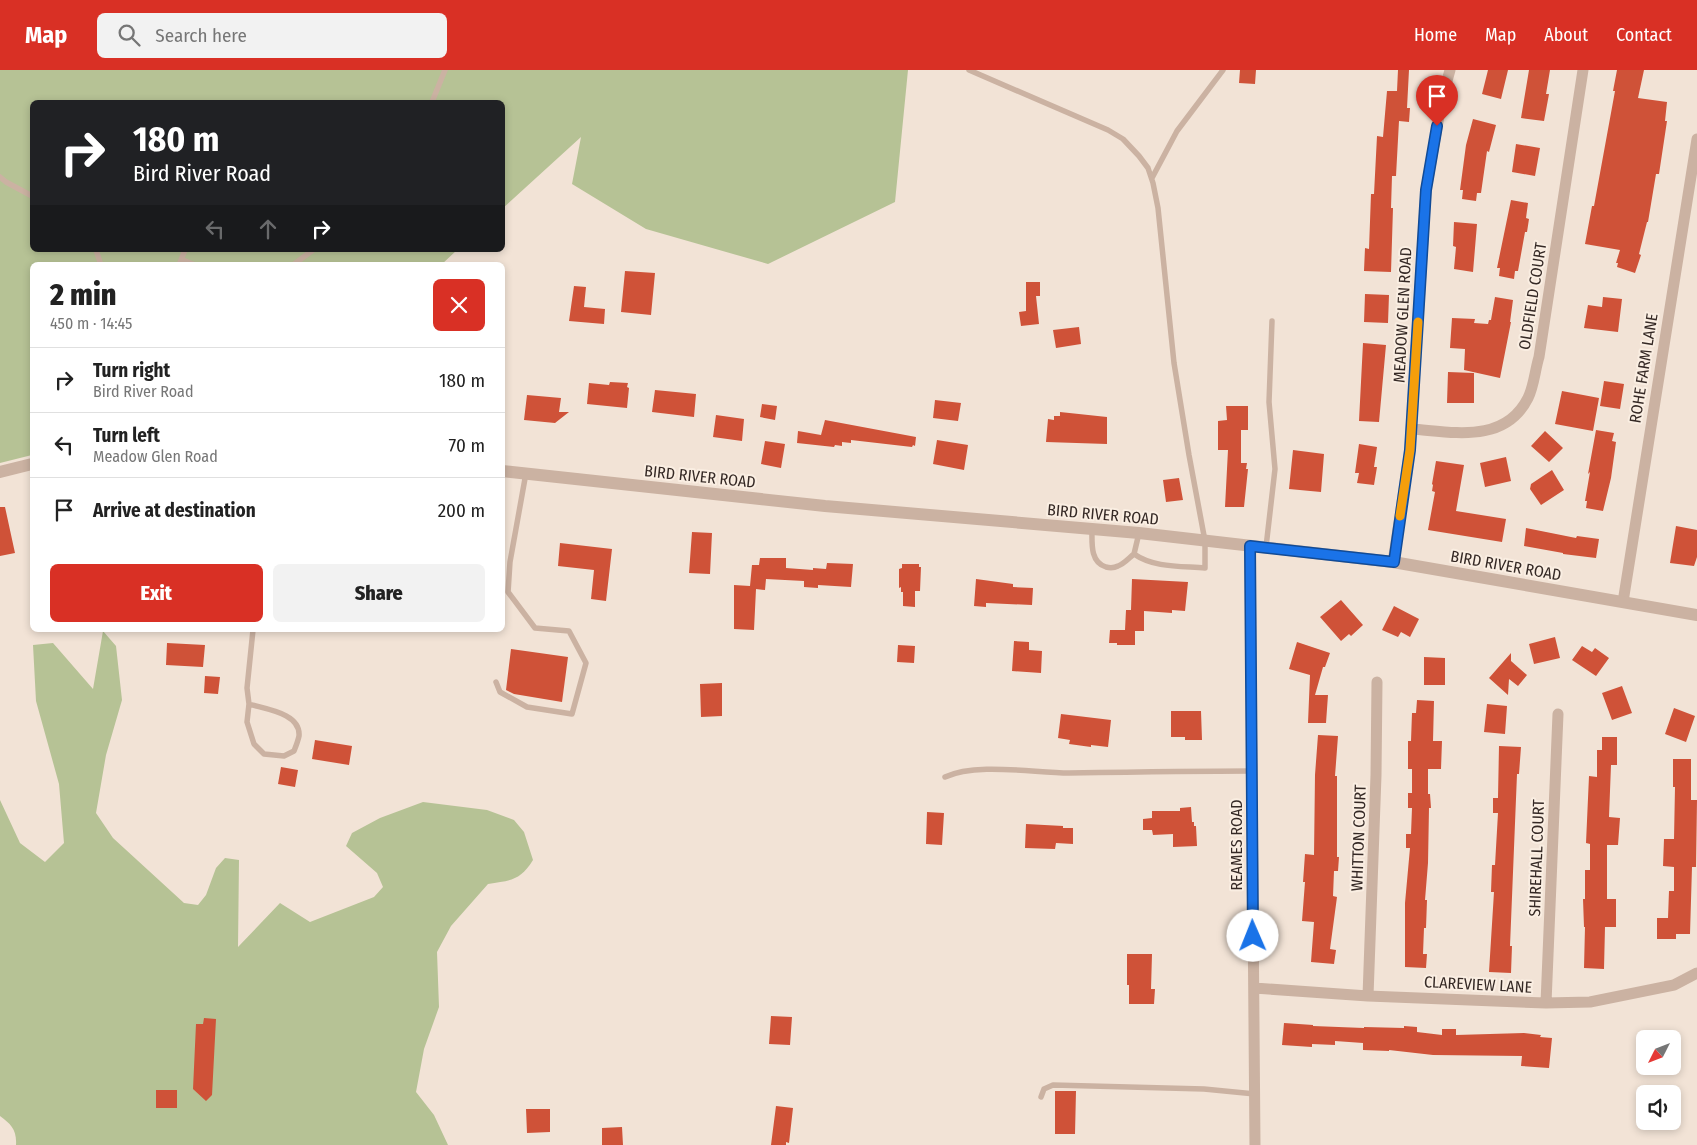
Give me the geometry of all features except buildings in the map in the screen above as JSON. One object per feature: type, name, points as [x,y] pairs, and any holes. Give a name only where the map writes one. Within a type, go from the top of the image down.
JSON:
[{"type":"street","name":"MEADOW GLEN ROAD","points":[[1394,562],[1412,429],[1426,190],[1442,99],[1450,70]]},
{"type":"street","name":"OLDFIELD COURT","points":[[1412,429],[1460,433],[1486,431],[1501,426],[1511,419],[1522,409],[1529,396],[1539,357],[1583,70]]},
{"type":"street","name":"ROHE FARM LANE","points":[[1623,602],[1697,139]]},
{"type":"street","points":[[0,472],[30,464]]},
{"type":"street","name":"BIRD RIVER ROAD","points":[[505,471],[834,507],[1139,533],[1394,562],[1697,614]]},
{"type":"street","name":"REAMES ROAD","points":[[1250,546],[1255,1145]]},
{"type":"street","name":"WHITTON COURT","points":[[1368,996],[1376,775],[1377,682]]},
{"type":"street","name":"SHIREHALL COURT","points":[[1546,1003],[1558,714]]},
{"type":"street","name":"CLAREVIEW LANE","points":[[1254,988],[1368,996],[1546,1003],[1590,1002],[1674,985],[1697,973]]},
{"type":"lane","points":[[433,100],[446,70]]},
{"type":"lane","points":[[969,70],[1108,130],[1123,140],[1139,156],[1148,168],[1152,178],[1158,208],[1174,363],[1205,541],[1205,568],[1146,562],[1134,554]]},
{"type":"lane","points":[[1152,178],[1177,132],[1223,70]]},
{"type":"lane","points":[[0,177],[30,195]]},
{"type":"lane","points":[[297,262],[310,252]]},
{"type":"lane","points":[[1266,547],[1274,470],[1269,402],[1272,321]]},
{"type":"lane","points":[[496,682],[500,692],[526,707],[572,714],[586,663],[569,631],[535,628],[508,592],[510,562],[526,473]]},
{"type":"lane","points":[[1092,529],[1093,552],[1096,560],[1109,568],[1116,568],[1134,554],[1139,533]]},
{"type":"lane","points":[[249,704],[288,716],[294,721],[298,726],[299,736],[294,751],[284,756],[264,754],[254,744],[247,722],[249,704],[247,688],[253,632]]},
{"type":"lane","points":[[945,777],[956,772],[974,770],[1068,773],[1252,771]]},
{"type":"lane","points":[[1041,1096],[1044,1089],[1053,1085],[1204,1089],[1254,1094]]},
{"type":"green space","points":[[0,70],[908,70],[895,202],[768,264],[646,229],[572,184],[581,137],[505,206],[505,100],[30,100],[30,252],[455,252],[444,262],[30,262],[30,456],[0,463]]},
{"type":"green space","points":[[104,632],[116,646],[122,700],[106,755],[96,813],[113,838],[184,903],[198,905],[206,895],[216,868],[225,858],[239,860],[238,947],[280,903],[310,922],[374,897],[383,887],[377,873],[346,846],[352,833],[380,818],[423,802],[487,810],[514,820],[524,832],[533,860],[528,867],[519,876],[503,882],[488,884],[451,926],[437,952],[439,1007],[424,1049],[416,1092],[434,1115],[448,1145],[16,1145],[12,1128],[0,1116],[0,800],[20,843],[45,862],[64,843],[59,784],[36,701],[33,645],[53,643],[93,689]]},
{"type":"slow traffic","points":[[1400,516],[1410,450],[1418,322]]},
{"type":"route","points":[[1253,936],[1250,546],[1394,562],[1410,450],[1426,190],[1437,126]]}]
